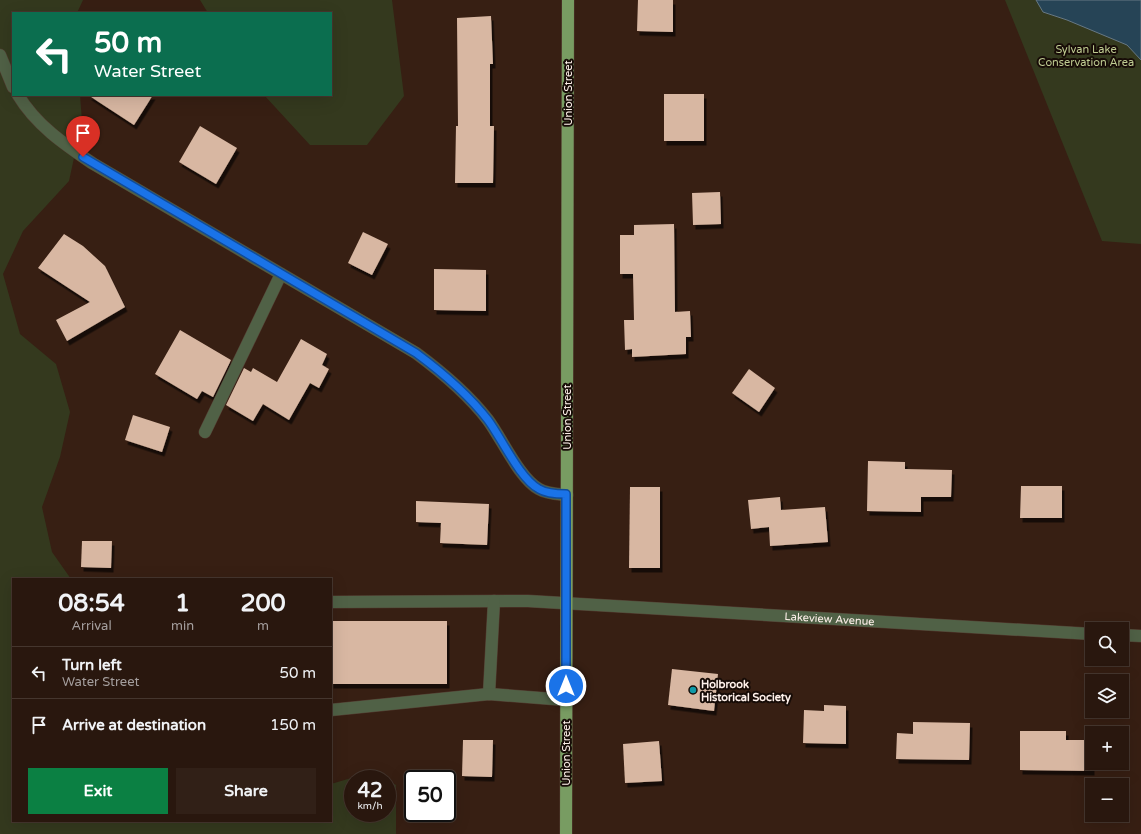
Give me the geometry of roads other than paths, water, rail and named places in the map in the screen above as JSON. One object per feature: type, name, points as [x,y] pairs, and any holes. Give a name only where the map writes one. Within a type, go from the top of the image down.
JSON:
[{"type":"main road","name":"Union Street","points":[[566,834],[568,0]]},
{"type":"street","points":[[0,55],[12,85]]},
{"type":"street","points":[[19,96],[35,119],[52,135],[79,155],[406,347],[436,368],[473,402],[489,421],[523,473],[534,485],[540,490],[566,494]]},
{"type":"street","points":[[206,432],[281,274]]},
{"type":"street","points":[[489,694],[494,601]]},
{"type":"street","name":"Lakeview Avenue","points":[[332,602],[494,601],[567,603],[1085,634]]},
{"type":"street","points":[[1129,635],[1141,636]]},
{"type":"street","points":[[332,710],[489,694],[566,700]]},
{"type":"water","points":[[1036,0],[1141,0],[1141,60],[1127,45],[1067,20],[1043,12]]},
{"type":"place","name":"Holbrook Historical Society","points":[[693,690]]},
{"type":"park label","name":"Sylvan Lake Conservation Area","points":[[1086,55]]}]
